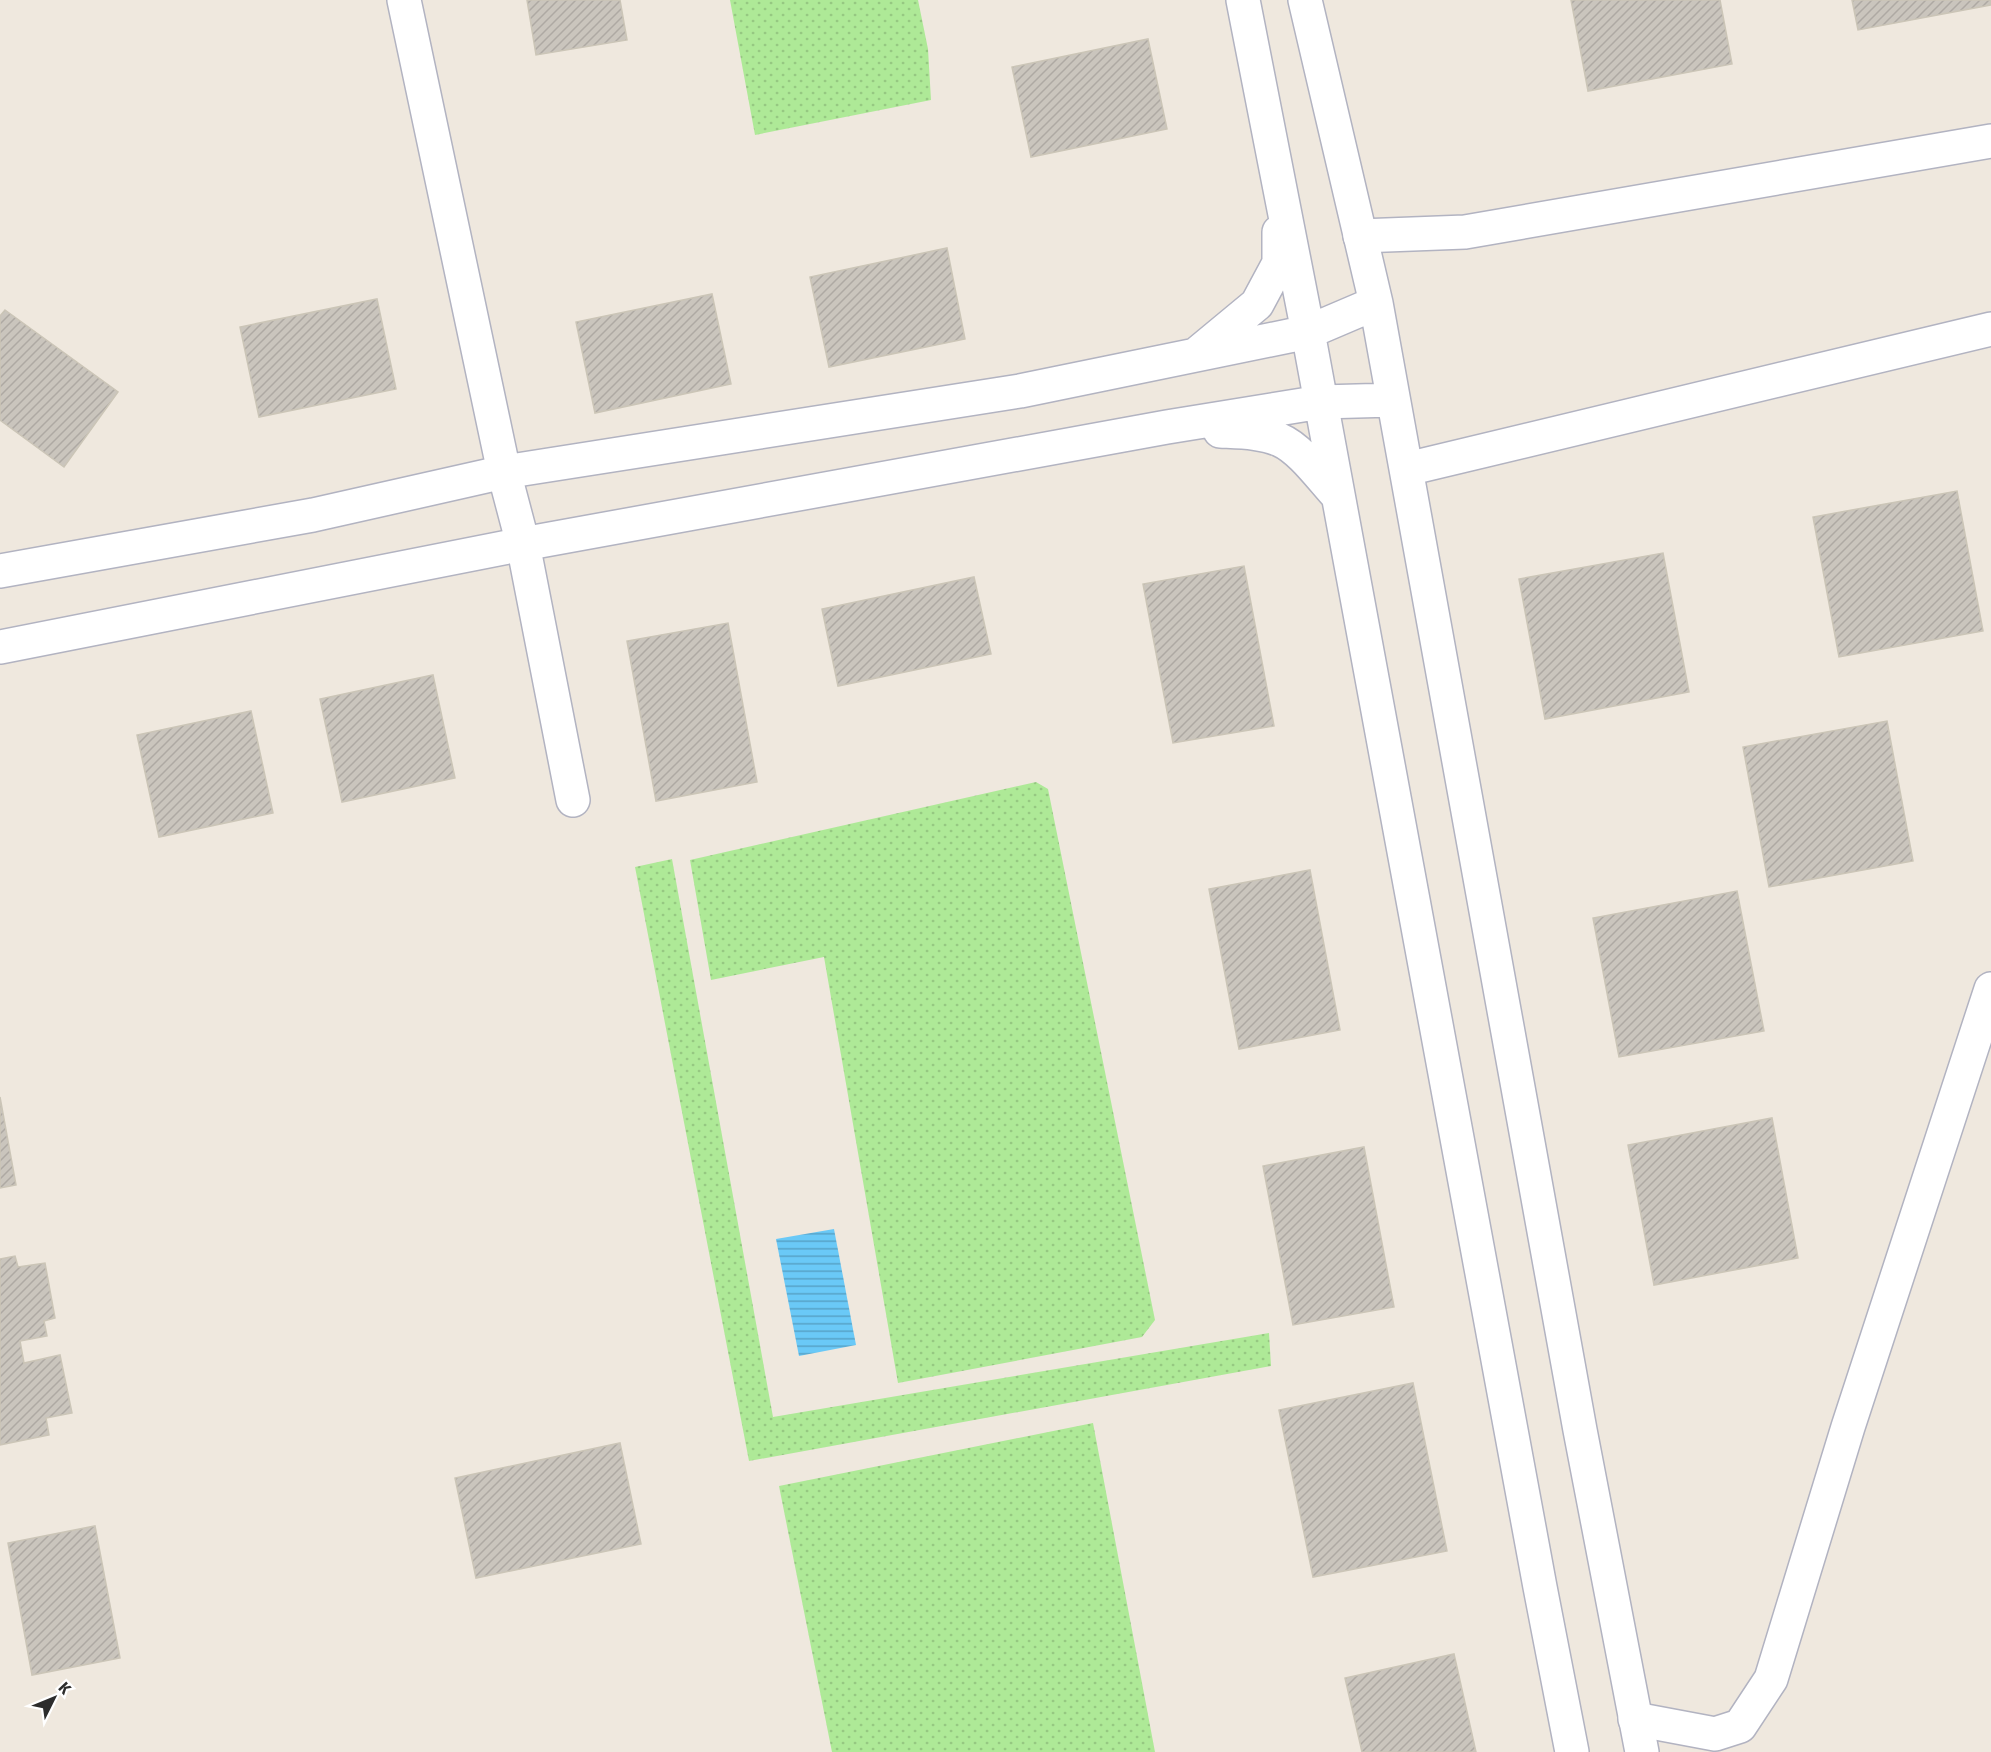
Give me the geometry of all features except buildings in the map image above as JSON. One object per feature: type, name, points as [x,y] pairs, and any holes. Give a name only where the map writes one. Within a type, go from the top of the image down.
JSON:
[{"type":"main road","points":[[404,0],[504,472],[523,544],[573,800]]},
{"type":"main road","points":[[1243,0],[1308,332],[1572,1752]]},
{"type":"main road","points":[[1305,0],[1376,303],[1580,1430],[1642,1752]]},
{"type":"main road","points":[[1360,236],[1465,232],[1991,141]]},
{"type":"main road","points":[[1195,355],[1257,304],[1279,263],[1278,180]]},
{"type":"main road","points":[[0,571],[313,515],[504,472],[1020,392],[1308,332],[1376,303]]},
{"type":"main road","points":[[1407,469],[1991,329]]},
{"type":"main road","points":[[0,647],[523,544],[1167,427],[1321,402],[1393,400]]},
{"type":"main road","points":[[1167,427],[1257,434],[1281,440],[1298,454],[1338,496]]},
{"type":"main road","points":[[1635,1719],[1716,1734],[1740,1726],[1771,1679],[1848,1427],[1991,989]]},
{"type":"green space","points":[[730,0],[918,0],[928,49],[931,100],[755,135]]},
{"type":"green space","points":[[1036,782],[1048,789],[1155,1320],[1142,1337],[898,1383],[824,957],[711,980],[690,860]]},
{"type":"green space","points":[[672,859],[773,1417],[1269,1333],[1271,1366],[749,1461],[635,867]]},
{"type":"green space","points":[[1093,1423],[1155,1752],[832,1752],[779,1486]]},
{"type":"water","points":[[834,1229],[856,1345],[799,1356],[776,1239]]}]
